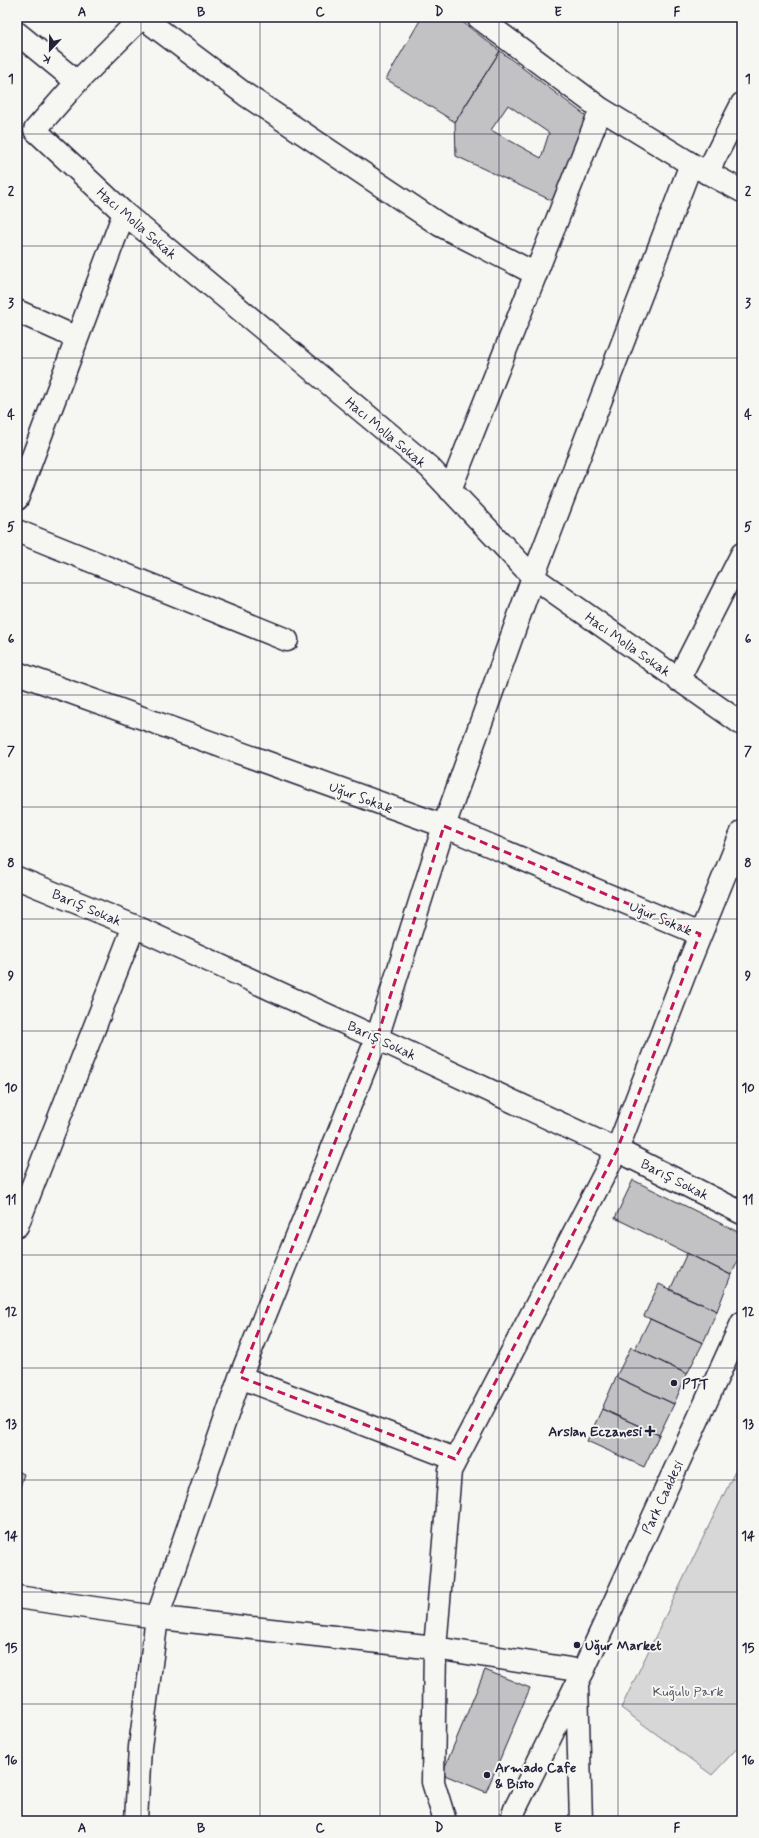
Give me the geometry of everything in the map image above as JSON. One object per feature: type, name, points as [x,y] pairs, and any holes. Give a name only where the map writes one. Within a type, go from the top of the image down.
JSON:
[{"type":"street","points":[[17,33],[76,82],[142,17],[246,95],[440,225],[536,274]]},
{"type":"street","points":[[478,17],[601,109],[699,169],[742,191]]},
{"type":"street","name":"Hacı Molla Sokak","points":[[76,82],[35,130],[124,213],[429,467],[533,577],[742,724]]},
{"type":"street","points":[[136,1821],[140,1747],[157,1618],[240,1377],[377,1038],[444,826],[533,577],[699,169],[742,104]]},
{"type":"street","points":[[450,490],[601,109]]},
{"type":"street","points":[[17,499],[25,454],[77,338],[124,213]]},
{"type":"street","points":[[17,311],[77,338]]},
{"type":"street","points":[[17,532],[287,640]]},
{"type":"street","points":[[678,680],[742,554]]},
{"type":"street","name":"Uğur Sokak","points":[[17,673],[444,826],[700,934]]},
{"type":"street","points":[[445,1821],[433,1782],[435,1648],[450,1471],[617,1150],[700,934],[742,832]]},
{"type":"street","name":"Barış Sokak","points":[[17,878],[134,926],[377,1038],[617,1150],[742,1213]]},
{"type":"street","points":[[17,1226],[134,926]]},
{"type":"street","name":"Park Caddesi","points":[[511,1821],[515,1809],[580,1677],[742,1323]]},
{"type":"street","points":[[240,1377],[455,1459]]},
{"type":"street","points":[[17,1597],[157,1618],[435,1648],[580,1677],[581,1821]]},
{"type":"highlighted area","points":[[444,826],[700,934],[617,1150],[455,1459],[240,1377],[377,1038]]},
{"type":"green space","name":"Kuğulu Park","points":[[742,1457],[742,1743],[712,1775],[621,1708]]},
{"type":"building","points":[[422,17],[456,17],[500,51],[455,122],[386,79]]},
{"type":"building","points":[[500,51],[589,118],[553,201],[456,156],[455,122]],"holes":[[[508,105],[549,133],[541,158],[491,130]]]},
{"type":"building","points":[[633,1180],[742,1234],[742,1253],[731,1275],[615,1218]]},
{"type":"building","points":[[687,1253],[731,1275],[717,1311],[670,1290]]},
{"type":"building","points":[[659,1284],[717,1311],[703,1343],[644,1316]]},
{"type":"building","points":[[650,1319],[703,1343],[687,1374],[635,1349]]},
{"type":"building","points":[[631,1347],[687,1374],[674,1404],[616,1377]]},
{"type":"building","points":[[616,1377],[674,1404],[659,1435],[602,1409]]},
{"type":"building","points":[[602,1409],[659,1435],[644,1467],[587,1441]]},
{"type":"building","points":[[17,1471],[24,1474],[17,1497]]},
{"type":"building","points":[[485,1670],[530,1688],[486,1792],[442,1774]]},
{"type":"place","name":"PTT","points":[[674,1383]]},
{"type":"place","name":"Arslan Eczanesi","points":[[650,1431]]},
{"type":"place","name":"Uğur Market","points":[[577,1645]]},
{"type":"place","name":"Armado Cafe & Bisto","points":[[487,1775]]}]
